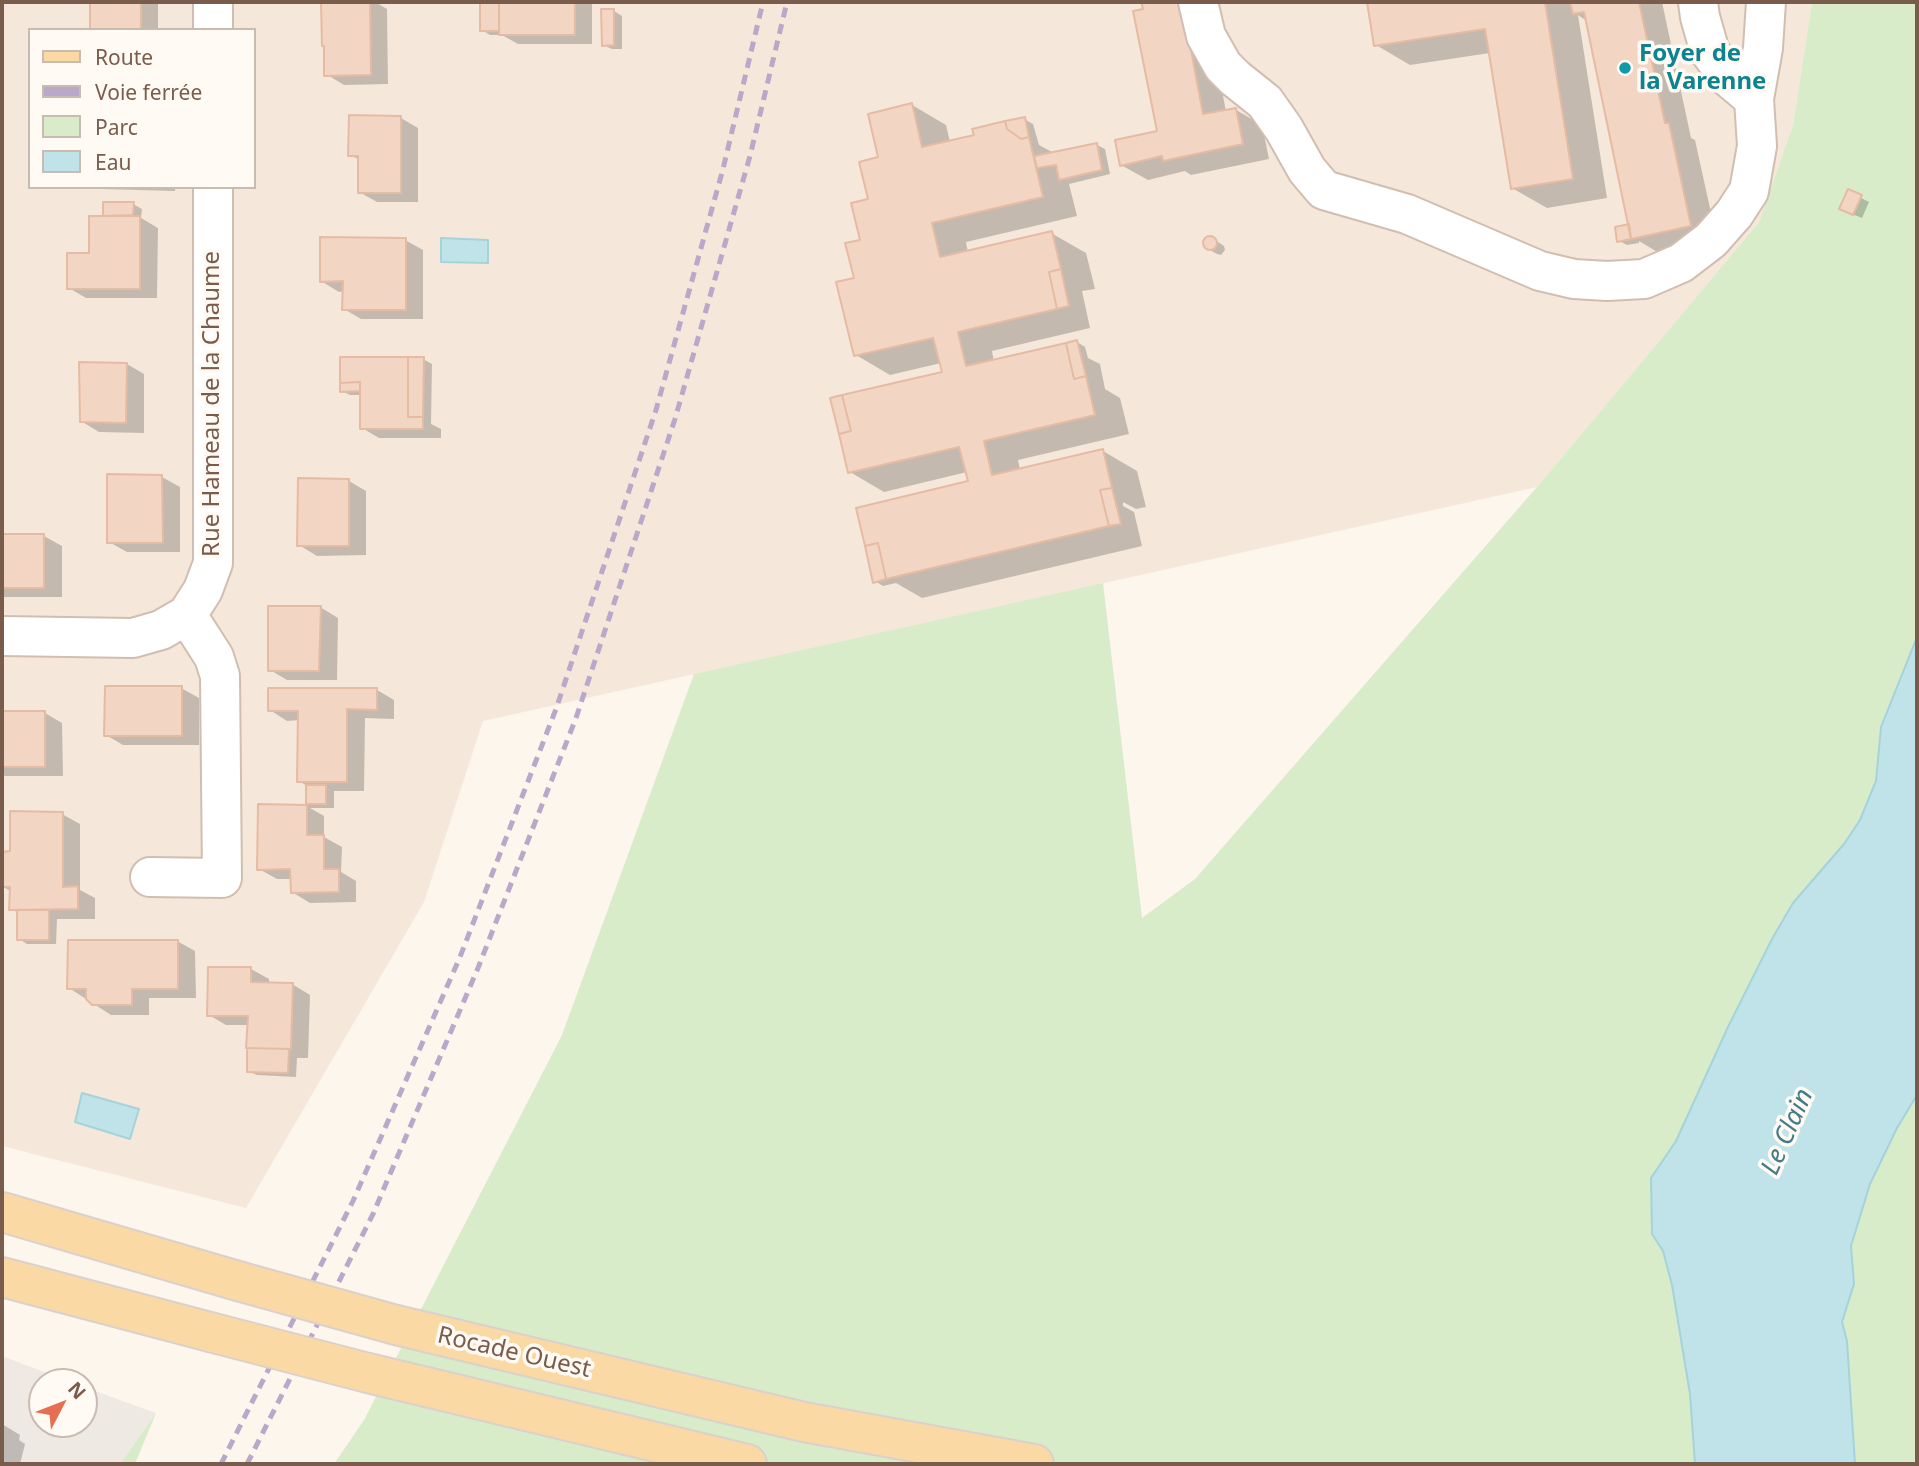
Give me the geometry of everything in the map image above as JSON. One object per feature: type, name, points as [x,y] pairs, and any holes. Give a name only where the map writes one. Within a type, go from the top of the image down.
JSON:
[{"type":"main road","name":"Rocade Ouest","points":[[2,1212],[396,1325],[804,1422],[1034,1464]]},
{"type":"main road","points":[[2,1277],[369,1373],[747,1464]]},
{"type":"street","points":[[213,2],[213,28]]},
{"type":"street","points":[[1198,2],[1206,36],[1223,66],[1265,102],[1307,170],[1324,190],[1407,214],[1540,271],[1574,279],[1607,281],[1644,279],[1681,263],[1711,240],[1734,214],[1749,191],[1757,146],[1754,99],[1763,48],[1766,2]]},
{"type":"street","points":[[1698,2],[1710,51],[1729,78],[1754,99]]},
{"type":"street","name":"Rue Hameau de la Chaume","points":[[187,615],[203,590],[213,563],[213,189]]},
{"type":"street","points":[[2,636],[133,638],[161,630],[187,615],[214,657],[220,676],[222,878],[150,877]]},
{"type":"shaded area","points":[[2,2],[1812,2],[1793,125],[1759,222],[1537,487],[483,721],[424,902],[246,1208],[2,1146]]},
{"type":"shaded area","points":[[2,1356],[34,1368],[28,1368],[28,1438],[98,1438],[98,1392],[156,1413],[120,1464],[2,1464]]},
{"type":"green space","points":[[1812,2],[1917,2],[1917,1464],[334,1464],[364,1420],[562,1035],[694,674],[1103,583],[1142,918],[1195,879],[1537,487],[1759,222],[1793,125]]},
{"type":"green space","points":[[156,1413],[135,1464],[120,1464]]},
{"type":"water","points":[[441,238],[488,240],[488,263],[441,262]]},
{"type":"water","name":"Le Clain","points":[[1917,637],[1917,1095],[1897,1128],[1870,1184],[1851,1246],[1854,1284],[1842,1322],[1847,1341],[1855,1464],[1695,1464],[1690,1394],[1672,1285],[1663,1251],[1652,1234],[1651,1178],[1676,1141],[1728,1027],[1793,903],[1844,844],[1860,820],[1876,781],[1881,727]]},
{"type":"water","points":[[82,1093],[139,1109],[130,1139],[75,1122]]},
{"type":"building","points":[[90,2],[141,2],[141,28],[90,28]]},
{"type":"building","points":[[321,2],[370,2],[371,75],[324,76]]},
{"type":"building","points":[[480,2],[499,2],[499,31],[480,31]]},
{"type":"building","points":[[499,2],[575,2],[575,35],[499,35]]},
{"type":"building","points":[[1141,2],[1183,2],[1180,4],[1203,114],[1236,108],[1243,144],[1163,161],[1162,156],[1120,166],[1115,140],[1157,131],[1133,11],[1143,9]]},
{"type":"building","points":[[1367,2],[1545,2],[1573,179],[1511,189],[1485,29],[1374,46]]},
{"type":"building","name":"Foyer de la Varenne","points":[[1570,2],[1639,2],[1691,226],[1631,239],[1584,12],[1573,14]]},
{"type":"building","points":[[601,9],[614,9],[614,45],[602,46]]},
{"type":"building","points":[[912,103],[922,147],[974,135],[972,129],[1005,121],[1007,129],[1021,139],[1029,137],[1043,197],[932,223],[940,257],[1052,231],[1061,269],[1049,272],[1057,309],[958,332],[966,366],[1066,343],[1074,379],[1086,376],[1095,415],[984,441],[992,475],[1103,449],[1112,488],[1100,490],[1109,526],[886,579],[878,543],[865,546],[856,508],[968,481],[959,447],[848,473],[839,434],[851,431],[842,395],[942,372],[933,338],[854,356],[836,282],[854,278],[845,243],[860,240],[851,203],[868,199],[859,162],[878,157],[868,114]]},
{"type":"building","points":[[349,115],[401,116],[401,193],[358,193],[358,156],[348,156]]},
{"type":"building","points":[[1025,117],[1029,137],[1021,139],[1007,129],[1005,121]]},
{"type":"building","points":[[1097,143],[1102,170],[1059,180],[1056,165],[1037,168],[1034,156]]},
{"type":"building","points":[[1848,189],[1862,195],[1853,215],[1839,209]]},
{"type":"building","points":[[103,202],[134,202],[133,215],[103,216]]},
{"type":"building","points":[[89,216],[140,216],[140,289],[67,289],[67,253],[89,253]]},
{"type":"building","points":[[1629,224],[1631,239],[1617,242],[1615,227]]},
{"type":"building","points":[[1207,236],[1213,236],[1217,243],[1213,250],[1207,250],[1203,246],[1203,240]]},
{"type":"building","points":[[320,237],[406,238],[406,310],[342,310],[343,281],[320,282]]},
{"type":"building","points":[[1061,269],[1069,306],[1057,309],[1049,272]]},
{"type":"building","points":[[1077,340],[1086,376],[1074,379],[1066,343]]},
{"type":"building","points":[[340,357],[408,357],[408,417],[423,417],[423,429],[360,429],[360,382],[340,383]]},
{"type":"building","points":[[408,357],[424,357],[423,417],[408,417]]},
{"type":"building","points":[[79,362],[127,363],[126,423],[80,422]]},
{"type":"building","points":[[360,382],[360,391],[340,392],[340,383]]},
{"type":"building","points":[[842,395],[851,431],[839,434],[830,398]]},
{"type":"building","points":[[107,474],[162,475],[163,543],[107,543]]},
{"type":"building","points":[[298,478],[349,479],[349,546],[297,546]]},
{"type":"building","points":[[1112,488],[1121,524],[1109,526],[1100,490]]},
{"type":"building","points":[[2,534],[44,534],[44,588],[2,588]]},
{"type":"building","points":[[878,543],[886,579],[873,583],[865,546]]},
{"type":"building","points":[[268,606],[321,606],[319,671],[268,671]]},
{"type":"building","points":[[105,686],[182,686],[182,736],[104,736]]},
{"type":"building","points":[[268,688],[377,688],[377,710],[347,709],[347,782],[297,782],[298,711],[268,711]]},
{"type":"building","points":[[2,711],[45,711],[45,767],[2,767]]},
{"type":"building","points":[[306,785],[326,785],[326,804],[306,804]]},
{"type":"building","points":[[258,804],[307,805],[307,835],[324,835],[324,869],[339,869],[339,892],[291,893],[290,869],[257,870]]},
{"type":"building","points":[[10,811],[63,812],[63,887],[78,886],[78,909],[9,910],[10,887],[2,887],[2,852],[10,851]]},
{"type":"building","points":[[17,910],[49,910],[49,940],[17,940]]},
{"type":"building","points":[[68,940],[178,940],[178,989],[132,989],[132,1005],[92,1005],[86,999],[86,989],[67,989]]},
{"type":"building","points":[[208,967],[251,967],[251,982],[293,983],[291,1049],[246,1048],[248,1016],[207,1016]]},
{"type":"building","points":[[247,1048],[289,1049],[288,1073],[247,1072]]},
{"type":"railway","points":[[221,1464],[353,1201],[460,957],[556,709],[656,410],[723,169],[763,2]]},
{"type":"railway","points":[[247,1464],[373,1214],[478,968],[576,718],[675,419],[750,156],[787,2]]},
{"type":"place","name":"Foyer de la Varenne","points":[[1625,68]]}]
